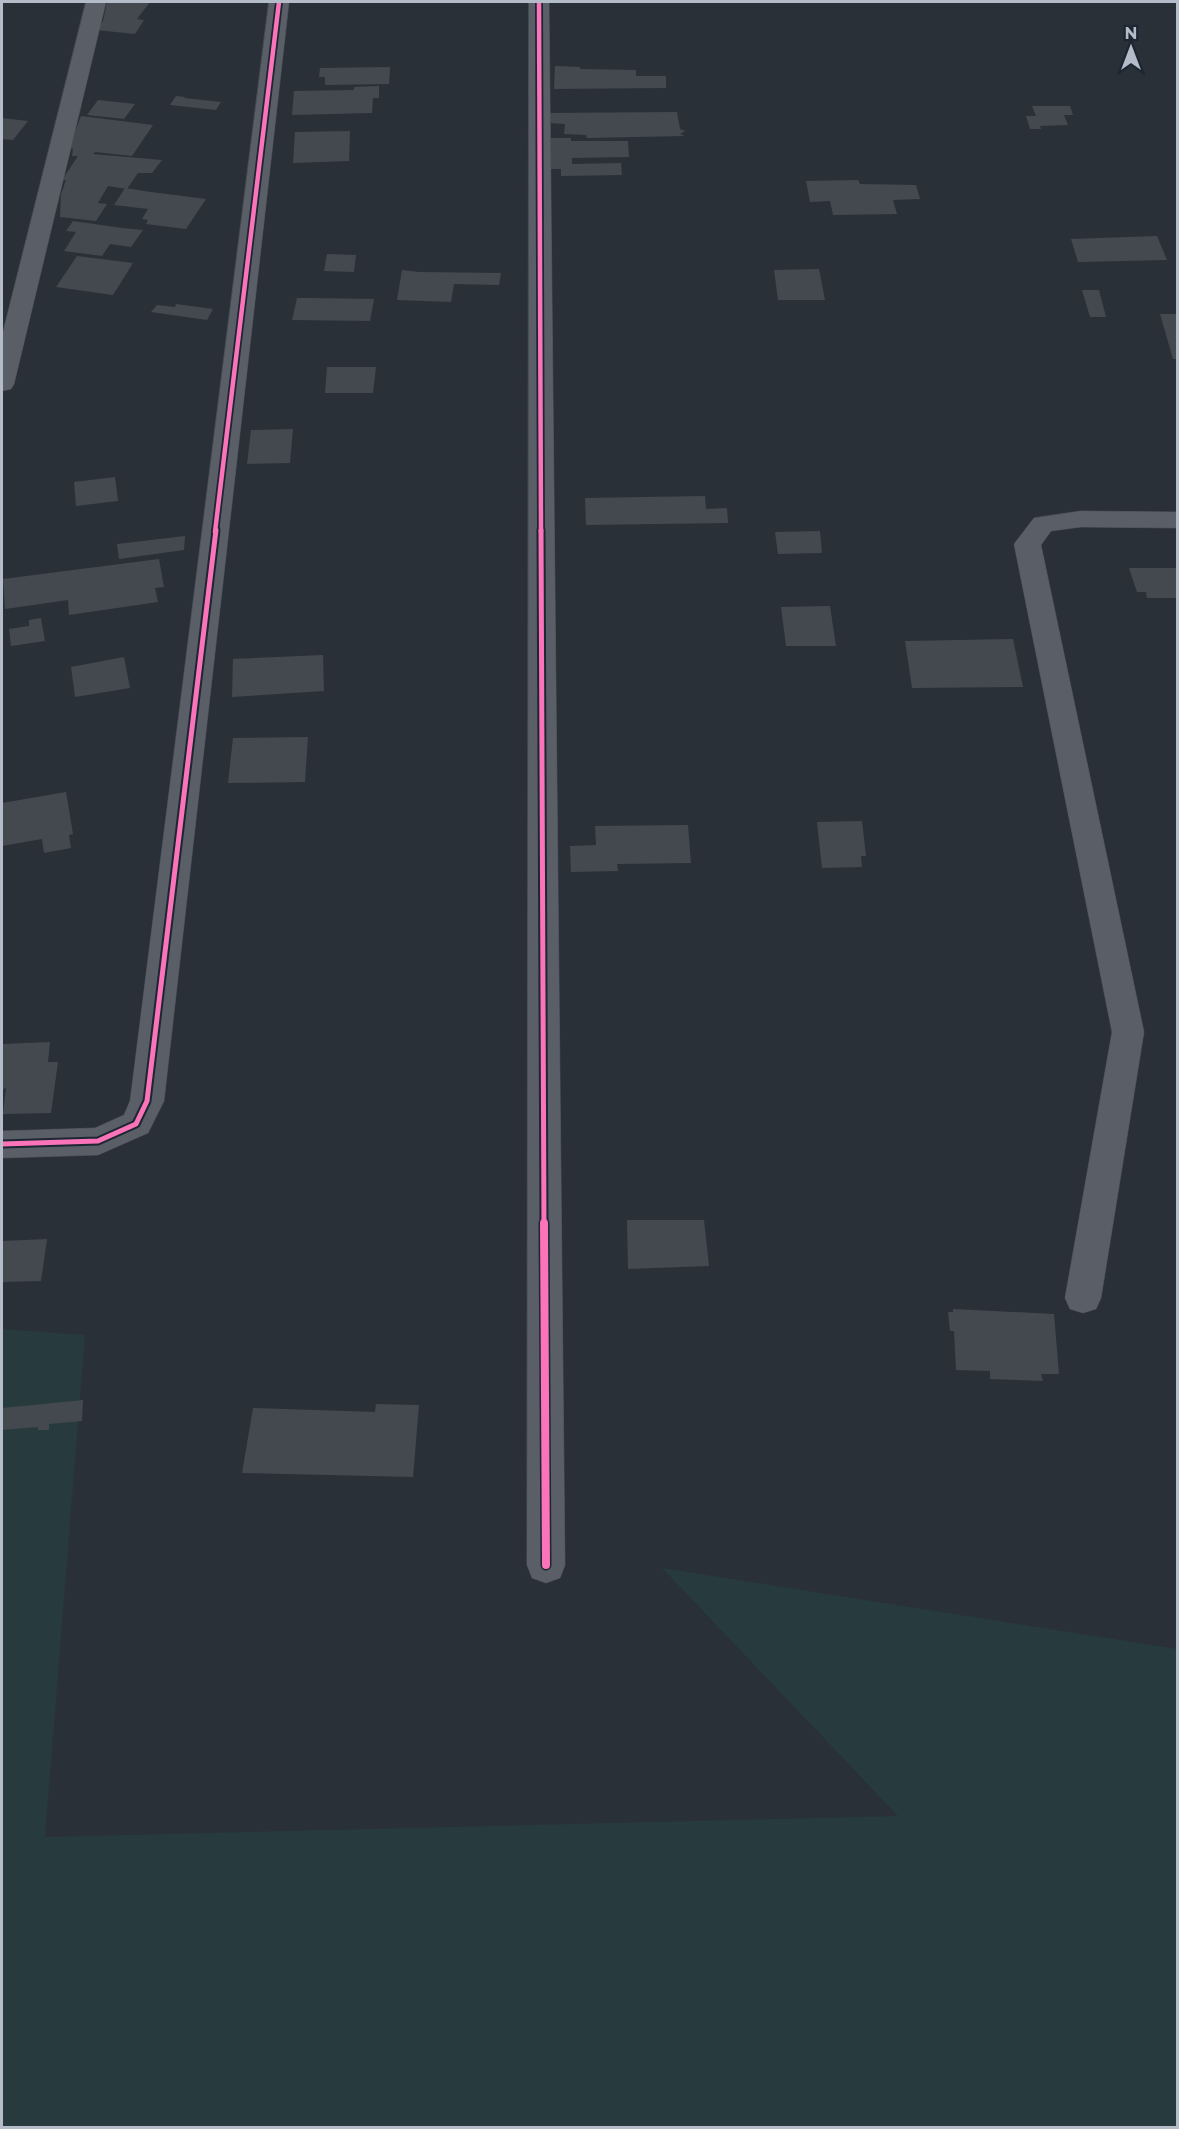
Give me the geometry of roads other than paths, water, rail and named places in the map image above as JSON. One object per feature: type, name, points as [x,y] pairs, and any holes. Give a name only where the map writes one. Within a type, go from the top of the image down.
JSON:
[{"type":"street","points":[[2,384],[96,2]]},
{"type":"street","points":[[2,1144],[98,1141],[136,1124],[147,1101],[279,2]]},
{"type":"street","points":[[539,2],[546,1565]]},
{"type":"street","points":[[1083,1298],[1128,1032],[1027,544],[1043,524],[1081,519],[1178,520]]}]
